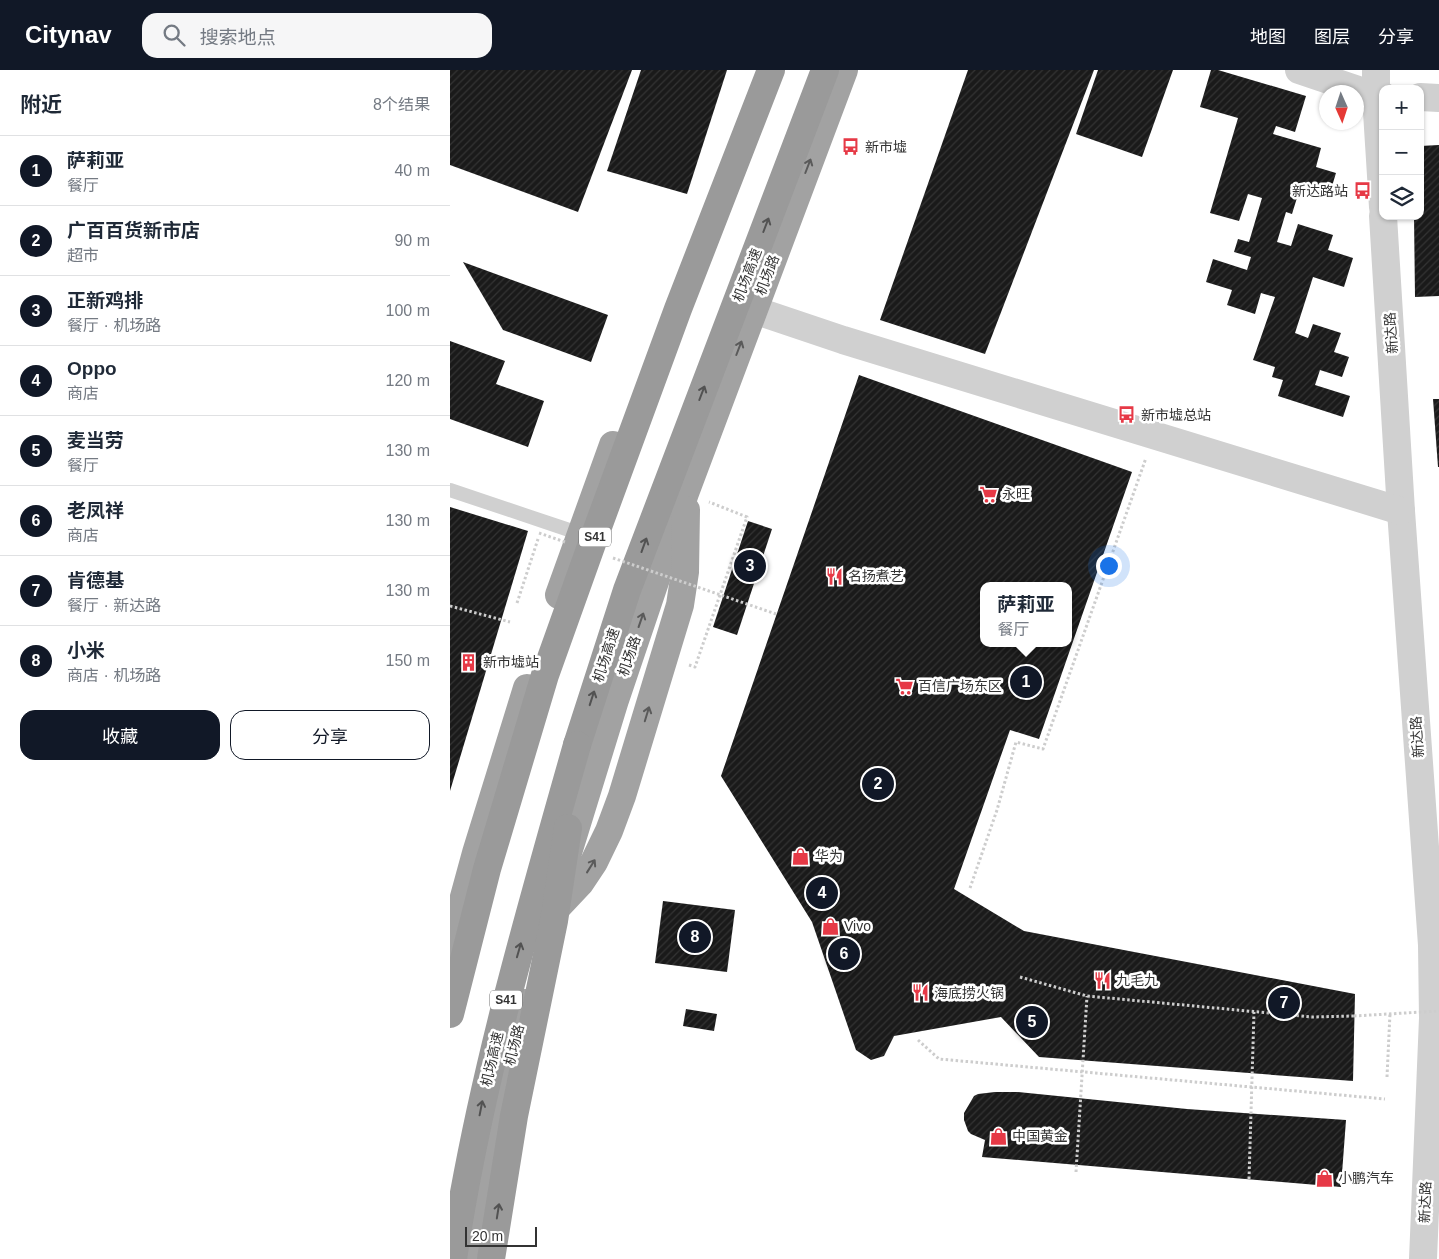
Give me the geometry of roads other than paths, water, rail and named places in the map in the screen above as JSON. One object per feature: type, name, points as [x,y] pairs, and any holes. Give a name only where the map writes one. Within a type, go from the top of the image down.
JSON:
[{"type":"highway","points":[[450,948],[496,787],[574,538],[756,70]]},
{"type":"highway","name":"S41","points":[[450,1014],[487,868],[545,675],[678,309],[771,70]]},
{"type":"highway","name":"机场高速","points":[[453,1259],[488,1075],[510,983],[577,745],[631,581],[824,70]]},
{"type":"highway","name":"机场路","points":[[468,1259],[506,1078],[548,916],[580,883],[594,862],[609,832],[622,796],[680,605],[686,572],[685,492],[844,70]]},
{"type":"highway","points":[[491,1259],[514,1116],[554,922],[577,745]]},
{"type":"highway","points":[[450,995],[487,868]]},
{"type":"street","points":[[1299,70],[1378,87],[1382,175]]},
{"type":"street","points":[[1424,97],[1439,98]]},
{"type":"street","name":"新达路","points":[[1383,220],[1401,511],[1436,945],[1423,1259]]},
{"type":"street","points":[[754,310],[843,340],[1401,511]]},
{"type":"lane","points":[[450,490],[574,538]]},
{"type":"place","name":"新市墟","points":[[851,147]]},
{"type":"place","name":"新达路站","points":[[1362,191]]},
{"type":"place","name":"新市墟总站","points":[[1127,415]]},
{"type":"place","name":"永旺","points":[[988,494]]},
{"type":"place","name":"正新鸡排","points":[[750,566]]},
{"type":"place","name":"名扬煮艺","points":[[834,576]]},
{"type":"place","name":"新市墟站","points":[[469,662]]},
{"type":"place","name":"萨莉亚","points":[[1026,682]]},
{"type":"place","name":"百信广场东区","points":[[904,686]]},
{"type":"place","name":"广百百货新市店","points":[[878,784]]},
{"type":"place","name":"华为","points":[[801,856]]},
{"type":"place","name":"Oppo","points":[[822,893]]},
{"type":"place","name":"Vivo","points":[[830,926]]},
{"type":"place","name":"小米","points":[[695,937]]},
{"type":"place","name":"老凤祥","points":[[844,954]]},
{"type":"place","name":"九毛九","points":[[1102,980]]},
{"type":"place","name":"海底捞火锅","points":[[920,993]]},
{"type":"place","name":"肯德基","points":[[1284,1003]]},
{"type":"place","name":"麦当劳","points":[[1032,1022]]},
{"type":"place","name":"中国黄金","points":[[998,1136]]},
{"type":"place","name":"小鹏汽车","points":[[1324,1178]]}]
